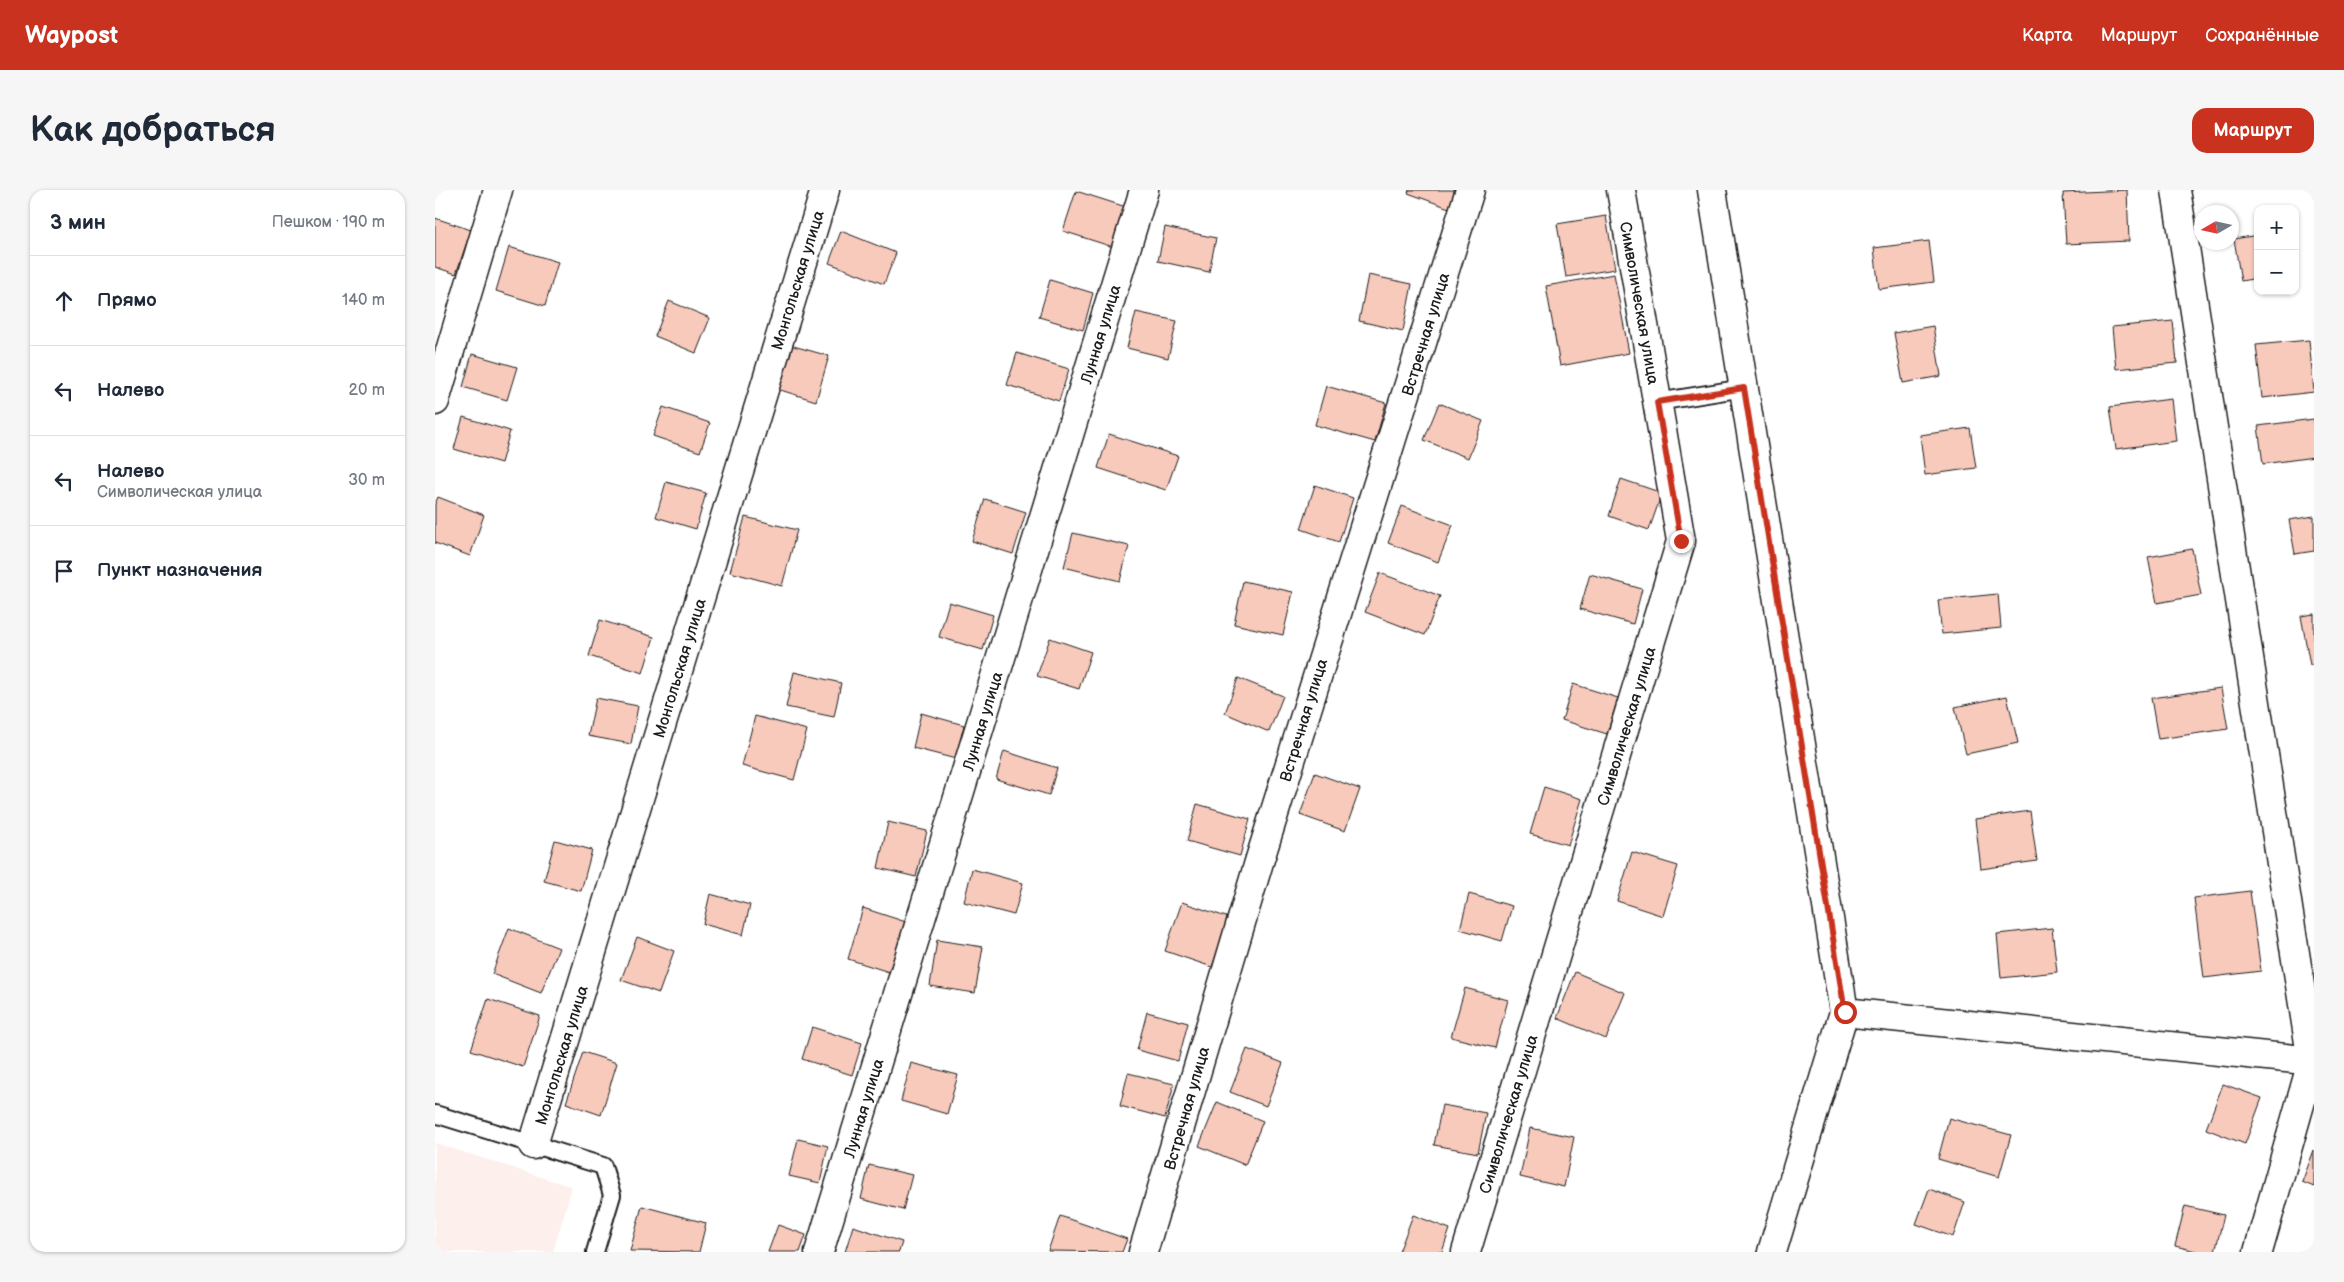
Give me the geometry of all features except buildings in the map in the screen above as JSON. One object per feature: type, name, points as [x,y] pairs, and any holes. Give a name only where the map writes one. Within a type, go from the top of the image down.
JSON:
[{"type":"street","points":[[435,402],[498,190]]},
{"type":"street","name":"Монгольская улица","points":[[533,1145],[825,190]]},
{"type":"street","name":"Лунная улица","points":[[819,1252],[1144,190]]},
{"type":"street","name":"Встречная улица","points":[[1143,1252],[1259,862],[1470,190]]},
{"type":"street","name":"Символическая улица","points":[[1467,1252],[1681,541],[1621,190]]},
{"type":"street","points":[[1712,190],[1845,1012],[1772,1252]]},
{"type":"street","points":[[2176,190],[2313,1062],[2258,1252]]},
{"type":"street","points":[[1845,1012],[2313,1062]]},
{"type":"lane","points":[[1657,402],[1744,388]]},
{"type":"lane","points":[[435,1114],[603,1166],[612,1195],[595,1252]]},
{"type":"shaded area","points":[[435,1143],[572,1187],[553,1252],[435,1252]]},
{"type":"route","points":[[1681,541],[1657,402],[1744,388],[1845,1012]]}]
